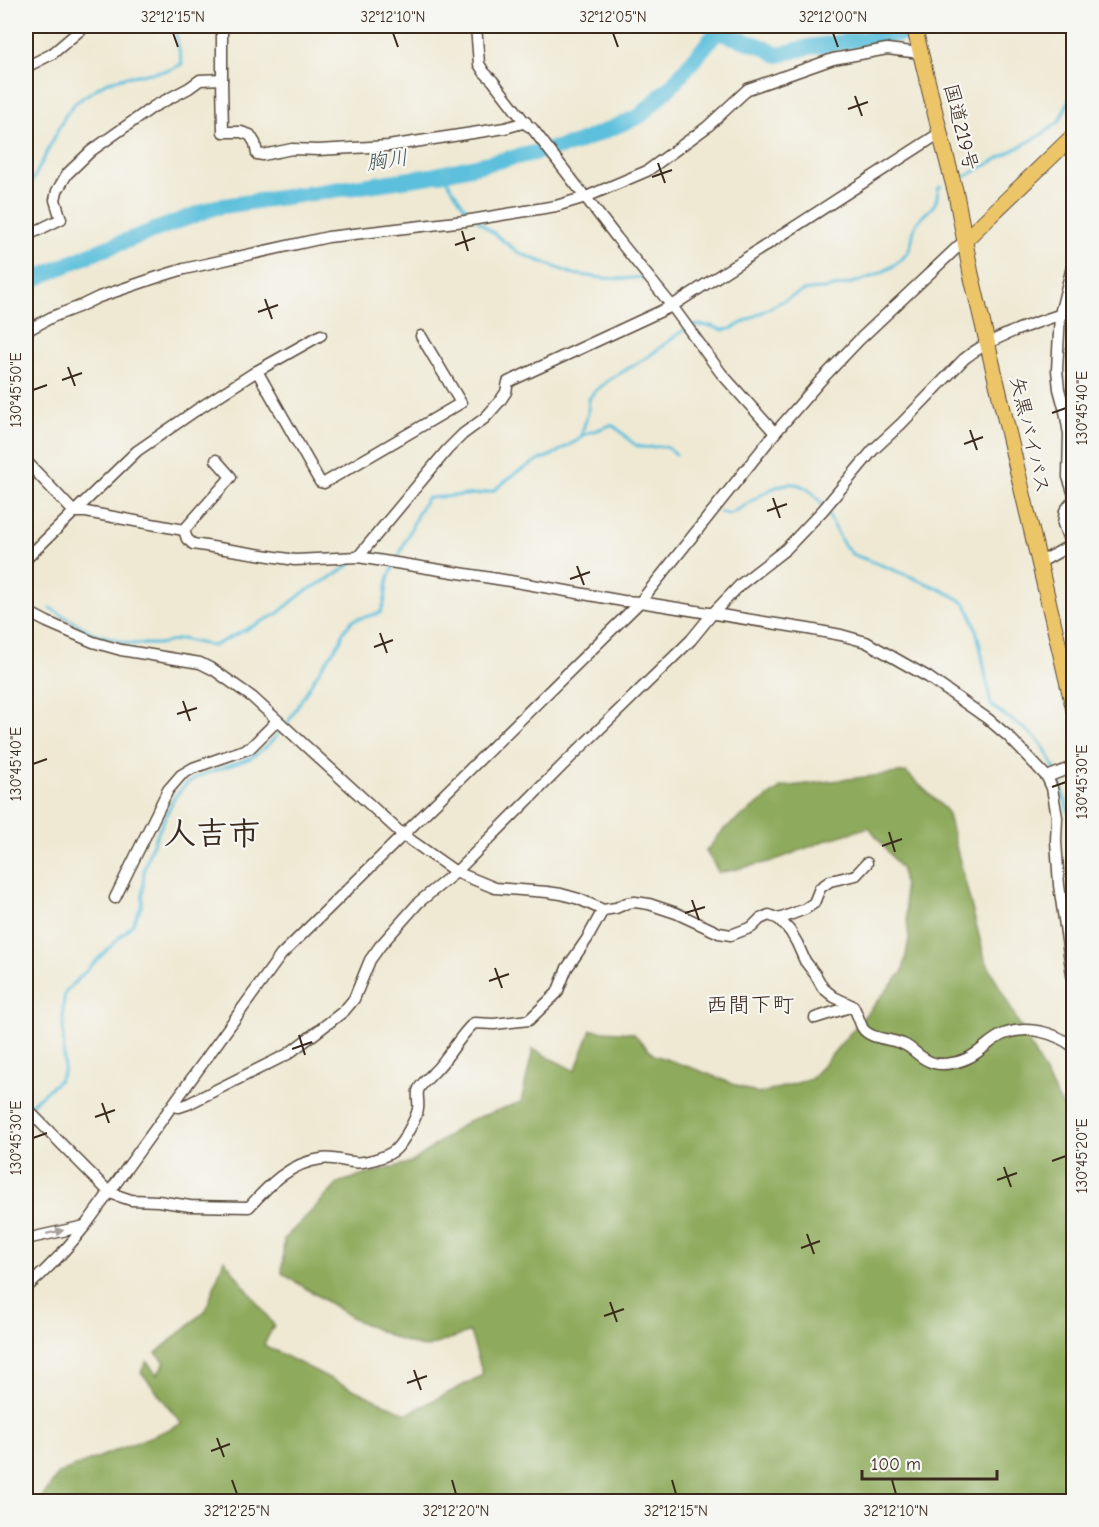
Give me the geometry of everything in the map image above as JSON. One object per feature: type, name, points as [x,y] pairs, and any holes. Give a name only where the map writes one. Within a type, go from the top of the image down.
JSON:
[{"type":"highway","name":"国道219号","points":[[914,26],[956,194],[965,240]]},
{"type":"highway","points":[[965,240],[1074,135]]},
{"type":"highway","name":"矢黒バイパス","points":[[965,240],[971,274],[1074,710]]},
{"type":"street","points":[[26,67],[52,54],[86,26]]},
{"type":"street","points":[[222,26],[223,132],[241,132],[250,135],[255,143],[257,154],[263,155],[292,149],[318,150],[388,146],[529,125]]},
{"type":"street","points":[[476,26],[479,64],[484,72],[529,125],[672,306],[721,373],[775,433]]},
{"type":"street","points":[[26,331],[99,297],[184,269],[328,237],[465,221],[556,206],[646,171],[707,127],[748,89],[832,59],[887,49],[919,47]]},
{"type":"street","points":[[26,236],[61,219],[55,200],[57,191],[78,162],[100,143],[153,107],[200,80],[222,79]]},
{"type":"street","points":[[358,557],[447,450],[500,401],[506,392],[508,382],[672,306],[940,133]]},
{"type":"street","points":[[26,1288],[52,1265],[85,1226],[281,955],[639,602],[775,433],[821,380],[859,340],[965,240]]},
{"type":"street","points":[[1039,563],[1071,545],[1063,524],[1065,511],[1074,497],[1068,477],[1069,434],[1056,370],[1060,314],[1074,259]]},
{"type":"street","points":[[173,1106],[189,1104],[288,1054],[344,1011],[354,999],[370,960],[419,902],[456,872],[691,640],[741,584],[786,549],[873,450],[964,359],[975,350],[1023,327],[1074,310]]},
{"type":"street","points":[[26,559],[137,451],[257,371],[321,335]]},
{"type":"street","points":[[257,371],[320,482],[324,483],[461,403],[421,336]]},
{"type":"street","points":[[184,530],[231,477],[216,460]]},
{"type":"street","points":[[26,461],[74,512],[86,512],[184,530]]},
{"type":"street","points":[[184,530],[187,539],[193,544],[295,560],[358,557],[713,613],[841,635],[866,642],[928,677],[988,719],[1009,737],[1047,777],[1052,788],[1057,817],[1059,885],[1074,988]]},
{"type":"street","points":[[26,611],[93,642],[122,650],[200,663],[214,670],[252,697],[402,834],[456,872],[495,888],[561,894],[603,910],[627,903],[649,904],[676,913],[720,933],[731,935],[752,927],[759,919],[769,915],[779,919],[790,931],[805,961],[823,988],[834,997],[853,1006],[863,1029],[870,1035],[905,1044],[918,1056],[934,1064],[952,1063],[970,1057],[1004,1034],[1026,1029],[1046,1032],[1074,1047]]},
{"type":"street","points":[[115,898],[142,840],[174,782],[193,768],[250,748],[277,721]]},
{"type":"street","points":[[1047,777],[1074,766]]},
{"type":"street","points":[[779,919],[805,909],[814,903],[820,888],[830,881],[856,875],[867,863]]},
{"type":"street","points":[[26,1108],[110,1193],[131,1200],[190,1206],[249,1207],[267,1187],[292,1168],[319,1159],[333,1158],[356,1163],[384,1156],[396,1149],[415,1119],[418,1091],[438,1069],[465,1031],[474,1023],[494,1024],[528,1020],[557,993],[567,968],[603,910]]},
{"type":"street","points":[[815,1018],[853,1006]]},
{"type":"street","points":[[26,1239],[85,1226]]},
{"type":"green space","points":[[906,772],[947,811],[985,959],[1060,1102],[1073,1121],[1073,1501],[39,1502],[59,1473],[182,1424],[141,1372],[147,1361],[157,1375],[165,1362],[156,1353],[206,1310],[224,1259],[274,1325],[264,1345],[407,1414],[483,1375],[470,1332],[425,1348],[397,1339],[354,1319],[282,1273],[284,1239],[340,1182],[412,1162],[468,1121],[521,1102],[533,1049],[575,1071],[591,1030],[633,1033],[654,1055],[758,1094],[811,1079],[903,971],[909,939],[902,870],[869,827],[773,861],[719,873],[706,851],[724,829],[782,787]]},
{"type":"waterway","points":[[26,194],[65,116],[75,103],[105,83],[125,77],[170,70],[182,64],[174,26]]},
{"type":"waterway","name":"胸川","points":[[26,283],[91,254],[216,207],[431,176],[574,144],[640,116],[674,83],[722,26]]},
{"type":"waterway","points":[[717,32],[764,47],[778,55],[808,47],[944,26]]},
{"type":"waterway","points":[[961,179],[1041,135],[1059,122],[1074,90]]},
{"type":"waterway","points":[[443,174],[473,216]]},
{"type":"waterway","points":[[581,436],[588,413],[589,399],[594,392],[685,329],[695,325],[711,326],[722,330],[731,329],[801,292],[857,282],[880,273],[900,261],[911,246],[915,227],[934,205],[941,186]]},
{"type":"waterway","points":[[478,221],[519,253],[573,274],[603,278],[642,277],[644,279]]},
{"type":"waterway","points":[[397,560],[427,498],[493,491],[516,473],[552,455],[583,435],[611,425],[638,446],[665,447],[676,454]]},
{"type":"waterway","points":[[720,512],[729,514],[782,485],[794,484],[803,487],[819,500],[841,540],[852,554],[931,585],[966,605],[975,625],[991,705],[1031,734],[1042,745],[1059,780],[1074,834]]},
{"type":"waterway","points":[[50,608],[93,633],[130,644],[159,644],[181,639],[213,646],[277,614],[304,592],[351,564]]},
{"type":"waterway","points":[[287,724],[317,674],[341,640],[343,632],[353,620],[380,613],[385,600],[388,578],[394,566]]},
{"type":"waterway","points":[[29,1106],[59,1080],[64,1070],[63,1007],[65,992],[132,925],[142,905],[144,870],[150,850],[174,798],[185,785],[197,777],[251,758],[280,732]]},
{"type":"district","name":"人吉市","points":[[212,833]]},
{"type":"district","name":"西間下町","points":[[750,1005]]}]
